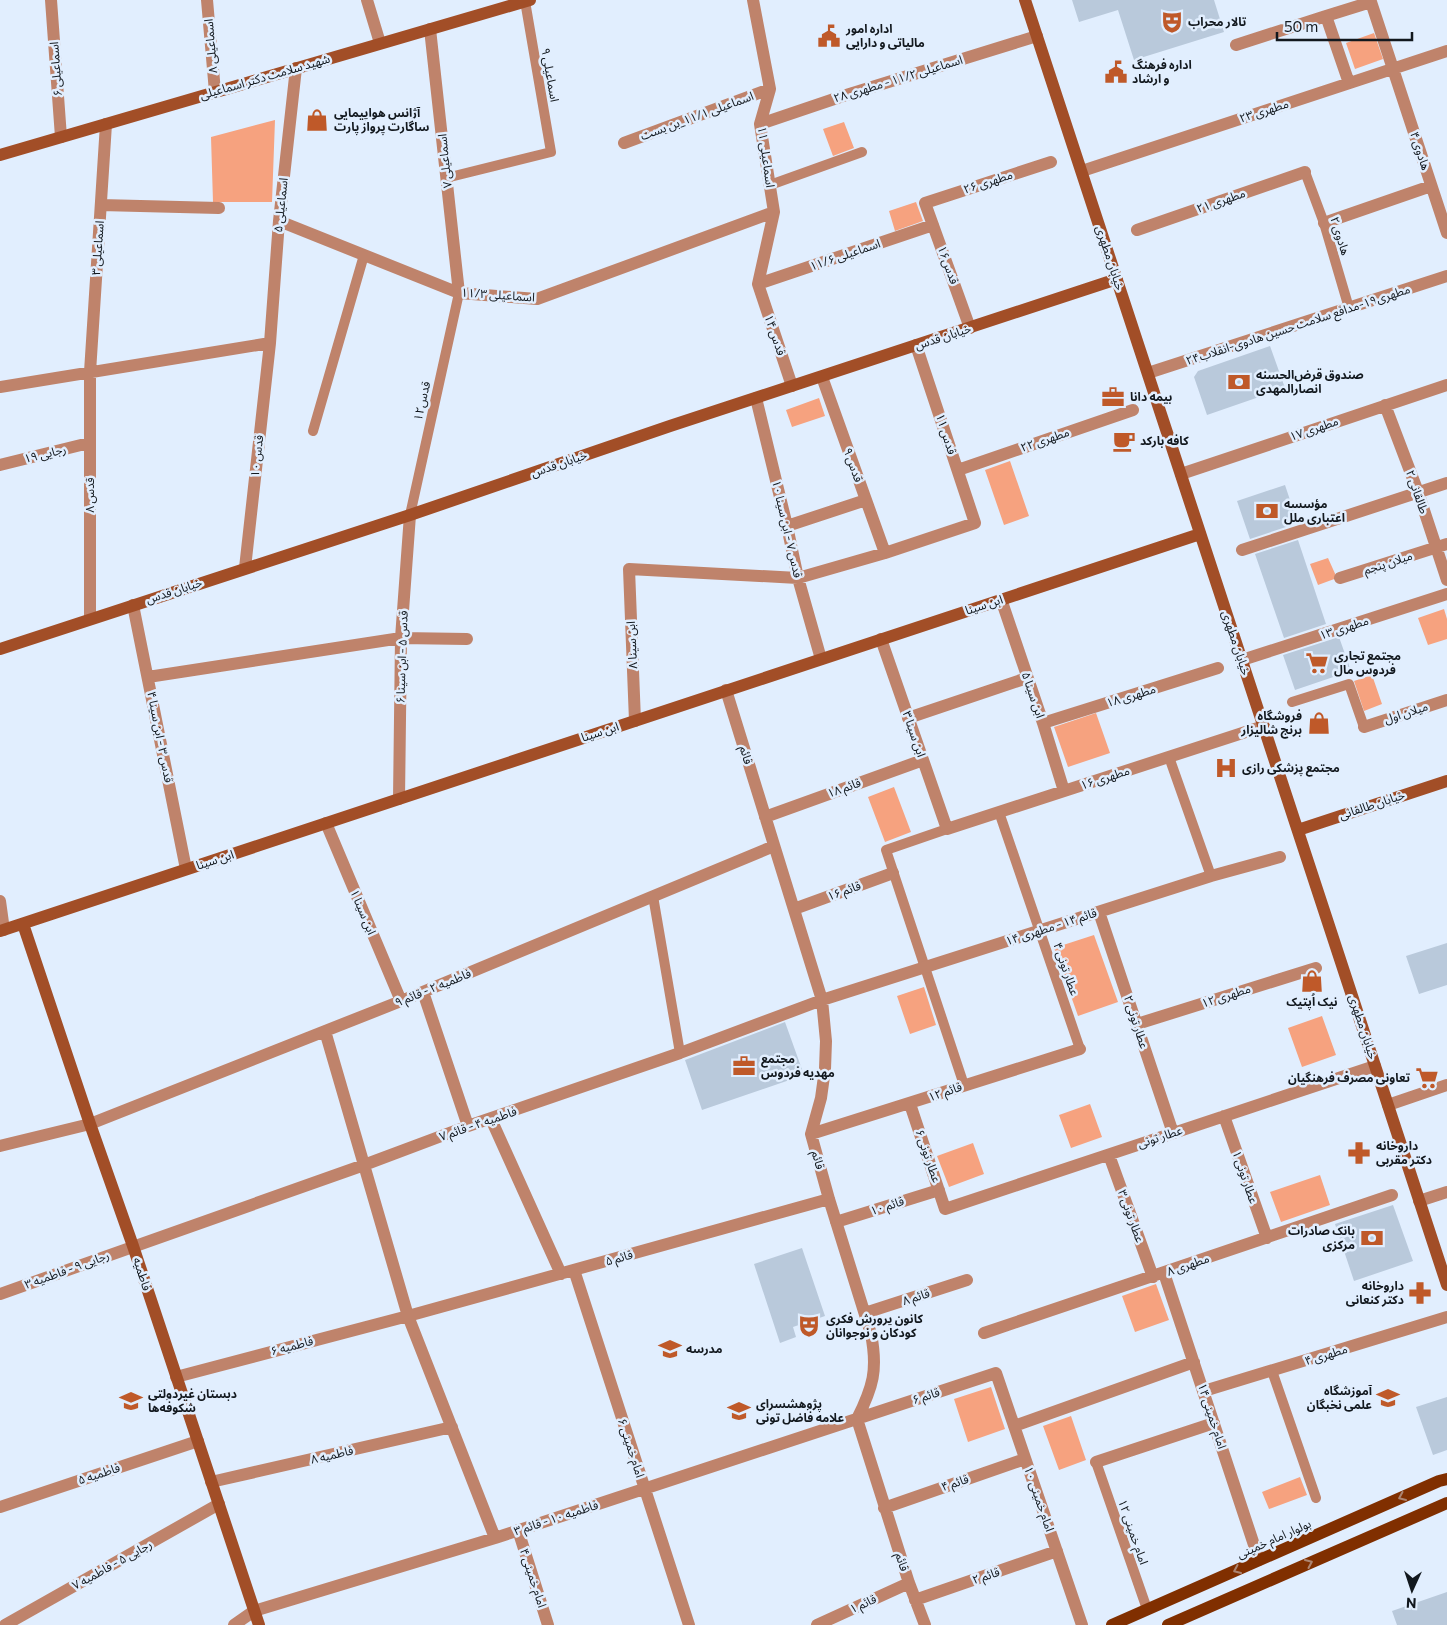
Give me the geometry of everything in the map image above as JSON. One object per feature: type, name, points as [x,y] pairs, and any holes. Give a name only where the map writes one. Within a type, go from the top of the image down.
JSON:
[{"type":"main road","name":"بولوار امام خمینی","points":[[1112,1625],[1444,1477]]},
{"type":"main road","points":[[1168,1625],[1447,1503]]},
{"type":"main road","points":[[1341,1524],[1349,1545]]},
{"type":"street","name":"اسماعیلی ۶","points":[[51,0],[61,137]]},
{"type":"street","name":"اسماعیلی ۸","points":[[208,0],[215,92]]},
{"type":"street","points":[[367,0],[380,43]]},
{"type":"street","name":"شهید سلامت دکتر اسماعیلی","points":[[0,155],[526,0]]},
{"type":"street","name":"اسماعیلی ۱۱","points":[[753,0],[770,89],[760,124],[774,212],[758,284]]},
{"type":"street","name":"خیابان مطهری","points":[[1025,0],[1447,1285]]},
{"type":"street","points":[[1236,45],[1371,1]]},
{"type":"street","name":"هادوی ۴","points":[[1371,1],[1447,233]]},
{"type":"street","points":[[1326,16],[1349,83]]},
{"type":"street","name":"اسماعیلی ۷","points":[[430,28],[459,293]]},
{"type":"street","name":"اسماعیلی ۱۱/۲ - مطهری ۲۸","points":[[760,124],[1037,36]]},
{"type":"street","name":"مطهری ۲۳","points":[[1082,171],[1447,51]]},
{"type":"street","name":"اسماعیلی ۵","points":[[270,343],[280,221],[296,68]]},
{"type":"street","name":"اسماعیلی ۱۱/۱_بن بست","points":[[624,142],[770,89]]},
{"type":"street","name":"اسماعیلی ۳","points":[[90,372],[106,124]]},
{"type":"street","name":"مطهری ۲۶","points":[[925,202],[1051,162]]},
{"type":"street","name":"مطهری ۲۱","points":[[1137,230],[1305,172]]},
{"type":"street","points":[[1324,223],[1431,186]]},
{"type":"street","name":"قدس۱۶","points":[[925,202],[970,328]]},
{"type":"street","points":[[101,205],[219,208]]},
{"type":"street","name":"اسماعیلی ۱۱/۳","points":[[280,221],[459,293],[537,299],[774,212]]},
{"type":"street","name":"اسماعیلی ۱۱/۶","points":[[758,284],[933,225]]},
{"type":"street","name":"مطهری۱۹-مدافع سلامت حسین هادوی-انقلاب۲۴","points":[[1148,373],[1447,276]]},
{"type":"street","name":"خیابان قدس","points":[[0,649],[1117,279]]},
{"type":"street","name":"قدس ۱۴","points":[[758,284],[792,386]]},
{"type":"street","points":[[0,387],[270,343]]},
{"type":"street","name":"قدس ۱۰","points":[[245,568],[270,343]]},
{"type":"street","name":"قدس ۱۱","points":[[885,553],[975,523],[916,345]]},
{"type":"street","name":"قدس ۸","points":[[90,372],[90,619]]},
{"type":"street","name":"قدس ۹","points":[[822,377],[885,553]]},
{"type":"street","name":"مطهری ۱۷","points":[[1180,474],[1447,384]]},
{"type":"street","name":"قدس ۷ - ابن سینا ۱۰","points":[[756,398],[798,578],[821,659]]},
{"type":"street","name":"طالقانی ۲","points":[[1386,405],[1418,492],[1441,546],[1447,580]]},
{"type":"street","name":"مطهری ۲۲","points":[[958,470],[1133,410]]},
{"type":"street","name":"رجایی ۱۹","points":[[0,465],[89,443]]},
{"type":"street","points":[[1242,550],[1447,483]]},
{"type":"street","points":[[787,526],[866,500]]},
{"type":"street","name":"قدس ۵ - ابن سینا ۶","points":[[399,799],[401,638],[410,514]]},
{"type":"street","name":"ابن سینا","points":[[2,930],[1200,534]]},
{"type":"street","name":"میلان پنجم","points":[[1340,578],[1441,546]]},
{"type":"street","points":[[798,578],[885,553]]},
{"type":"street","name":"ابن سینا ۸","points":[[635,720],[629,569],[798,578]]},
{"type":"street","name":"مطهری ۱۳","points":[[1242,660],[1447,594]]},
{"type":"street","name":"ابن سینا ۵","points":[[1001,599],[1064,791]]},
{"type":"street","name":"قدس ۳ - ابن سینا ۴","points":[[133,605],[186,870]]},
{"type":"street","points":[[148,677],[401,638],[467,639]]},
{"type":"street","name":"ابن سینا ۳","points":[[881,639],[947,829]]},
{"type":"street","name":"مطهری ۱۸","points":[[1043,723],[1218,668]]},
{"type":"street","points":[[908,718],[1027,678]]},
{"type":"street","name":"قائم","points":[[726,690],[822,1000],[826,1041],[825,1069],[821,1098],[810,1134],[872,1334],[875,1354],[874,1378],[867,1399],[857,1419],[884,1508],[924,1625]]},
{"type":"street","name":"میلان اول","points":[[1364,726],[1447,700]]},
{"type":"street","name":"مطهری ۱۶","points":[[947,829],[1264,726]]},
{"type":"street","name":"قائم ۱۸","points":[[765,817],[923,760]]},
{"type":"street","name":"خیابان طالقانی","points":[[1298,830],[1447,781]]},
{"type":"street","name":"ابن سینا ۱","points":[[326,823],[401,1002]]},
{"type":"street","name":"فاطمیه ۲ - قائم ۹","points":[[0,1146],[90,1124],[401,1002],[774,846]]},
{"type":"street","name":"قائم ۱۴ - مطهری ۱۴","points":[[822,1000],[1211,876],[1280,857]]},
{"type":"street","name":"قائم ۱۶","points":[[794,910],[893,873]]},
{"type":"street","points":[[0,901],[2,930]]},
{"type":"street","name":"عطار تونی ۲","points":[[1099,912],[1173,1133]]},
{"type":"street","name":"فاطمیه","points":[[23,924],[133,1246],[259,1625]]},
{"type":"street","name":"مطهری ۱۲","points":[[1137,1024],[1316,968]]},
{"type":"street","points":[[423,992],[468,1126]]},
{"type":"street","name":"فاطمیه ۴ - قائم ۷","points":[[133,1246],[822,1000]]},
{"type":"street","points":[[325,1031],[408,1316],[495,1538]]},
{"type":"street","name":"قائم ۱۲","points":[[810,1134],[1080,1049]]},
{"type":"street","name":"عطار تونی","points":[[945,1209],[1375,1066]]},
{"type":"street","points":[[1388,1105],[1447,1085]]},
{"type":"street","name":"عطار تونی ۶","points":[[910,1104],[945,1209]]},
{"type":"street","name":"عطار تونی ۱","points":[[1224,1116],[1267,1238]]},
{"type":"street","points":[[491,1119],[560,1274]]},
{"type":"street","name":"عطار تونی ۳","points":[[1109,1155],[1158,1275]]},
{"type":"street","name":"قائم ۱۰","points":[[836,1222],[939,1190]]},
{"type":"street","points":[[1419,1202],[1447,1192]]},
{"type":"street","name":"مطهری ۸","points":[[984,1333],[1392,1195]]},
{"type":"street","name":"قائم ۵","points":[[408,1316],[829,1199]]},
{"type":"street","name":"رجایی ۹ - فاطمیه ۳","points":[[0,1294],[133,1246]]},
{"type":"street","name":"امام خمینی ۶","points":[[574,1270],[689,1625]]},
{"type":"street","name":"امام خمینی ۱۴","points":[[1158,1275],[1194,1362],[1259,1560]]},
{"type":"street","name":"قائم ۸","points":[[865,1313],[967,1280]]},
{"type":"street","name":"فاطمیه ۶","points":[[176,1377],[408,1316]]},
{"type":"street","name":"مطهری ۴","points":[[1204,1391],[1447,1317]]},
{"type":"street","points":[[1014,1426],[1194,1362]]},
{"type":"street","name":"قائم ۶","points":[[857,1419],[996,1373]]},
{"type":"street","name":"امام خمینی ۱۰","points":[[996,1373],[1082,1625]]},
{"type":"street","name":"فاطمیه ۱۰ - قائم ۳","points":[[234,1625],[254,1611],[495,1538],[857,1419]]},
{"type":"street","points":[[1096,1462],[1214,1423]]},
{"type":"street","name":"فاطمیه ۸","points":[[211,1482],[452,1427]]},
{"type":"street","name":"فاطمیه ۵","points":[[0,1507],[198,1441]]},
{"type":"street","name":"قائم ۴","points":[[884,1508],[1025,1459]]},
{"type":"street","name":"رجایی ۵ - فاطمیه ۷","points":[[5,1625],[219,1504]]},
{"type":"street","name":"امام خمینی ۴","points":[[518,1530],[548,1625]]},
{"type":"street","name":"قائم ۲","points":[[915,1600],[1057,1551]]},
{"type":"street","name":"قائم ۱","points":[[817,1625],[909,1583]]},
{"type":"lane","name":"اسماعیلی ۹","points":[[446,178],[551,152],[526,0]]},
{"type":"lane","points":[[770,185],[862,152]]},
{"type":"lane","name":"هادوی ۲","points":[[1305,172],[1324,223],[1349,308]]},
{"type":"lane","points":[[313,431],[364,255]]},
{"type":"lane","name":"قدس۱۲","points":[[410,514],[459,293]]},
{"type":"lane","points":[[1292,702],[1349,684],[1364,726]]},
{"type":"lane","points":[[1169,757],[1211,876]]},
{"type":"lane","name":"عطار تونی ۴","points":[[999,812],[1080,1049]]},
{"type":"lane","points":[[947,829],[886,850],[964,1086]]},
{"type":"lane","points":[[653,896],[680,1052]]},
{"type":"lane","points":[[1272,1371],[1316,1498]]},
{"type":"lane","name":"امام خمینی ۱۲","points":[[1096,1462],[1147,1609]]},
{"type":"shaded area","points":[[1374,33],[1383,59],[1355,69],[1346,43]]},
{"type":"shaded area","points":[[275,120],[272,202],[213,202],[211,137]]},
{"type":"shaded area","points":[[844,122],[854,148],[833,156],[823,129]]},
{"type":"shaded area","points":[[916,202],[923,221],[895,231],[889,211]]},
{"type":"shaded area","points":[[819,398],[825,416],[792,427],[786,410]]},
{"type":"shaded area","points":[[1010,461],[1029,516],[1004,525],[985,470]]},
{"type":"shaded area","points":[[1328,558],[1337,578],[1318,585],[1310,564]]},
{"type":"shaded area","points":[[1444,609],[1447,619],[1447,639],[1428,645],[1418,618]]},
{"type":"shaded area","points":[[1372,675],[1382,704],[1364,711],[1354,681]]},
{"type":"shaded area","points":[[1096,713],[1110,753],[1068,767],[1054,727]]},
{"type":"shaded area","points":[[894,787],[911,832],[885,842],[868,797]]},
{"type":"shaded area","points":[[1094,935],[1118,1002],[1078,1016],[1054,948]]},
{"type":"shaded area","points":[[924,987],[936,1025],[910,1034],[897,996]]},
{"type":"shaded area","points":[[1322,1016],[1336,1055],[1302,1067],[1288,1028]]},
{"type":"shaded area","points":[[1090,1104],[1102,1137],[1071,1148],[1059,1115]]},
{"type":"shaded area","points":[[973,1143],[984,1174],[949,1187],[937,1156]]},
{"type":"shaded area","points":[[1320,1175],[1330,1205],[1281,1222],[1270,1192]]},
{"type":"shaded area","points":[[1156,1284],[1169,1320],[1135,1332],[1122,1296]]},
{"type":"shaded area","points":[[991,1387],[1005,1429],[968,1442],[954,1399]]},
{"type":"shaded area","points":[[1071,1416],[1086,1460],[1059,1470],[1043,1426]]},
{"type":"shaded area","points":[[1300,1477],[1307,1495],[1269,1509],[1262,1492]]},
{"type":"building","name":"تالار محراب","points":[[1072,0],[1214,0],[1224,32],[1134,60],[1118,10],[1079,22]]},
{"type":"building","name":"صندوق قرض‌الحسنه انصارالمهدی","points":[[1270,346],[1285,388],[1207,415],[1194,377],[1198,371]]},
{"type":"building","name":"مؤسسه اعتباری ملل","points":[[1285,485],[1297,521],[1291,523],[1292,525],[1250,539],[1237,501]]},
{"type":"building","points":[[1298,540],[1326,624],[1284,638],[1255,554]]},
{"type":"building","name":"مجتمع تجاری فردوس مال","points":[[1339,637],[1351,671],[1295,690],[1283,655]]},
{"type":"building","points":[[1447,943],[1447,985],[1419,994],[1406,956]]},
{"type":"building","name":"مجتمع مهدیه فردوس","points":[[785,1022],[804,1075],[702,1110],[685,1060]]},
{"type":"building","name":"بانک صادرات مرکزی","points":[[1393,1205],[1413,1261],[1354,1281],[1335,1224]]},
{"type":"building","points":[[802,1248],[825,1316],[793,1327],[796,1337],[780,1343],[754,1264]]},
{"type":"building","points":[[1447,1397],[1447,1450],[1433,1455],[1416,1407]]},
{"type":"building","points":[[1447,1592],[1447,1625],[1397,1625],[1392,1611]]},
{"type":"place","name":"تالار محراب","points":[[1172,22]]},
{"type":"place","name":"اداره امور مالیاتی و دارایی","points":[[829,36]]},
{"type":"place","name":"اداره فرهنگ و ارشاد","points":[[1116,72]]},
{"type":"place","name":"آژانس هواپیمایی ساگارت پرواز پارت","points":[[317,120]]},
{"type":"place","name":"صندوق قرض‌الحسنه انصارالمهدی","points":[[1239,382]]},
{"type":"place","name":"بیمه دانا","points":[[1113,397]]},
{"type":"place","name":"کافه بارکد","points":[[1124,441]]},
{"type":"place","name":"مؤسسه اعتباری ملل","points":[[1267,511]]},
{"type":"place","name":"مجتمع تجاری فردوس مال","points":[[1317,663]]},
{"type":"place","name":"فروشگاه برنج شالیزار","points":[[1319,723]]},
{"type":"place","name":"مجتمع پزشکی رازی","points":[[1226,768]]},
{"type":"place","name":"نیک اُپتیک","points":[[1312,981]]},
{"type":"place","name":"مجتمع مهدیه فردوس","points":[[744,1066]]},
{"type":"place","name":"تعاونی مصرف فرهنگیان","points":[[1427,1078]]},
{"type":"place","name":"داروخانه دکتر مقربی","points":[[1359,1153]]},
{"type":"place","name":"بانک صادرات مرکزی","points":[[1372,1238]]},
{"type":"place","name":"داروخانه دکتر کنعانی","points":[[1420,1293]]},
{"type":"place","name":"کانون پرورش فکری کودکان و نوجوانان","points":[[809,1326]]},
{"type":"place","name":"مدرسه","points":[[670,1349]]},
{"type":"place","name":"آموزشگاه علمی نخبگان","points":[[1388,1398]]},
{"type":"place","name":"دبستان غیردولتی شکوفه‌ها","points":[[131,1401]]},
{"type":"place","name":"پژوهشسرای علامه فاضل تونی","points":[[739,1411]]}]
